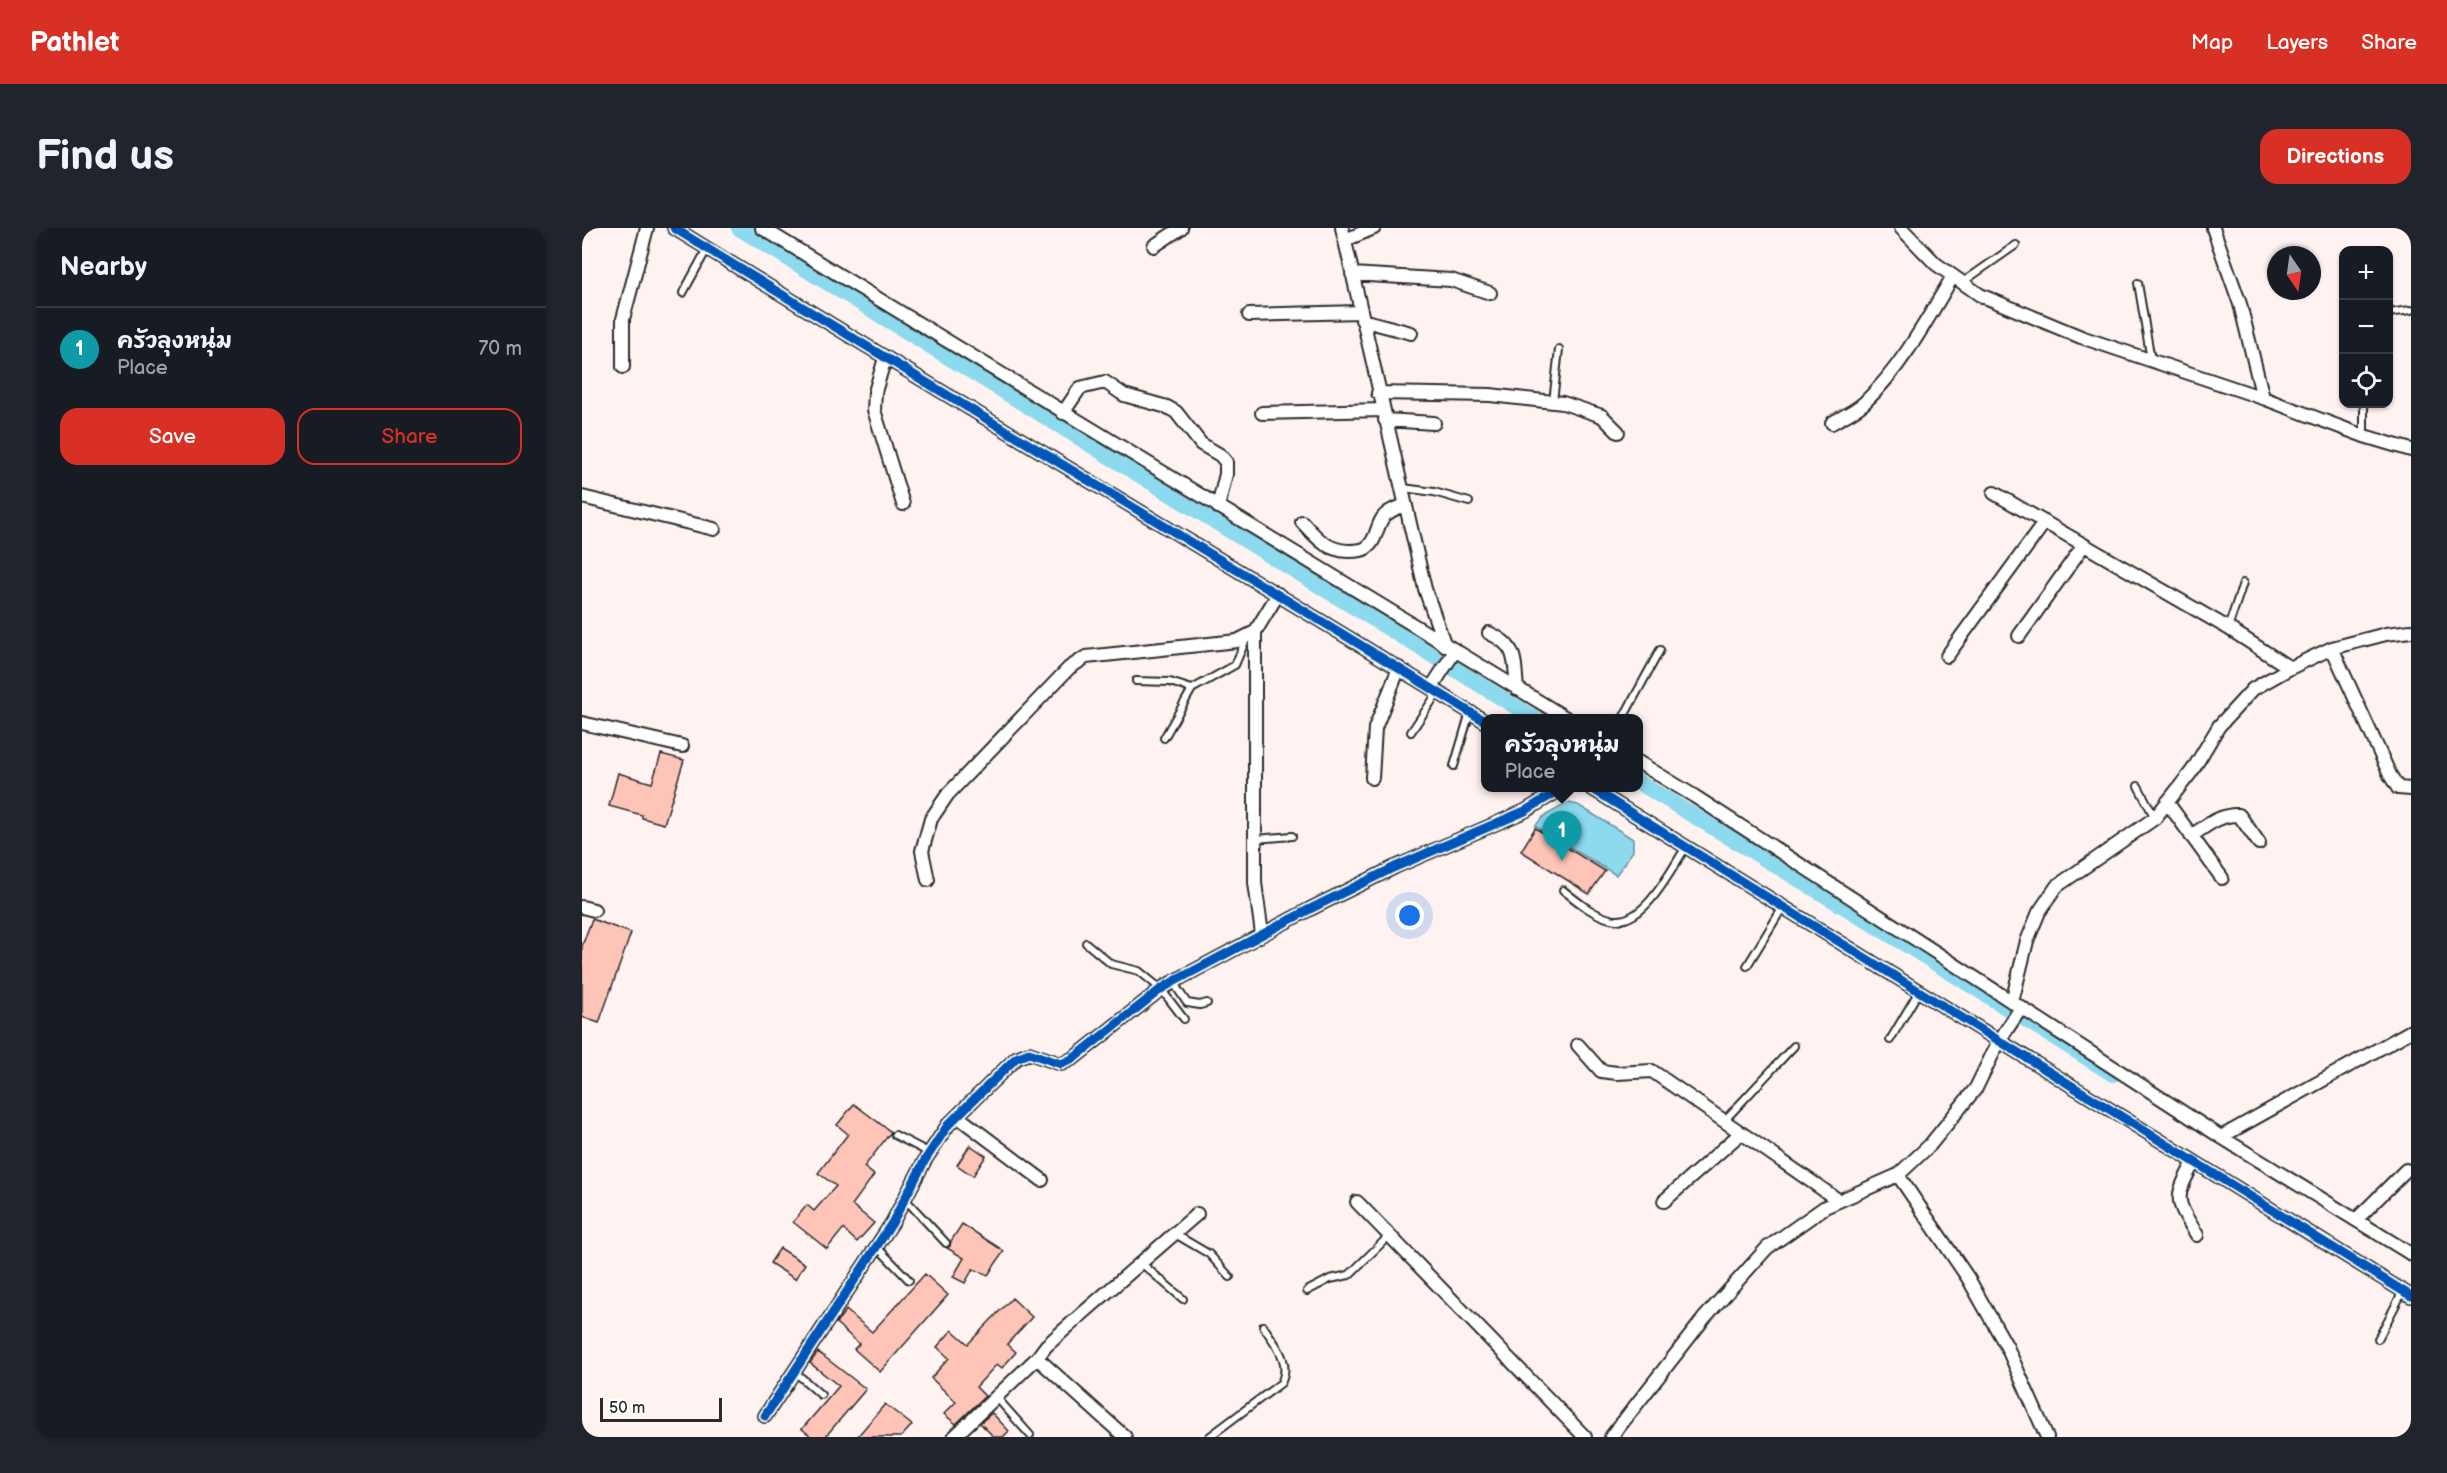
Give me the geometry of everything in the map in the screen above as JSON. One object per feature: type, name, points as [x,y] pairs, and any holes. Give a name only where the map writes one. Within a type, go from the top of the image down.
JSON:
[{"type":"street","points":[[623,367],[623,319],[646,228]]},
{"type":"street","points":[[674,228],[1399,668],[1436,686],[1481,719]]},
{"type":"street","points":[[762,228],[1218,507],[1449,652],[1559,714]]},
{"type":"street","points":[[1154,246],[1181,228]]},
{"type":"street","points":[[1374,228],[1343,234],[1425,590],[1449,652],[1436,686]]},
{"type":"street","points":[[1901,228],[1936,264],[1980,296],[2070,333],[2263,398],[2364,436],[2411,450]]},
{"type":"street","points":[[2213,228],[2240,304],[2263,398]]},
{"type":"street","points":[[1352,274],[1450,280],[1490,293]]},
{"type":"street","points":[[1832,423],[1862,404],[1878,388],[1958,279]]},
{"type":"street","points":[[1249,315],[1361,316],[1411,333]]},
{"type":"street","points":[[885,358],[875,392],[874,410],[903,504]]},
{"type":"street","points":[[1063,413],[1080,388],[1105,382],[1124,394],[1176,412],[1201,444],[1220,455],[1226,462],[1226,474],[1218,507]]},
{"type":"street","points":[[1378,393],[1490,395],[1553,402],[1602,416],[1618,432]]},
{"type":"street","points":[[1262,413],[1383,415],[1434,423]]},
{"type":"street","points":[[1994,493],[2228,628],[2290,668]]},
{"type":"street","points":[[582,497],[714,529]]},
{"type":"street","points":[[1302,522],[1323,545],[1336,551],[1352,551],[1366,548],[1375,537],[1383,518],[1391,511],[1406,505]]},
{"type":"street","points":[[1947,656],[2044,523]]},
{"type":"street","points":[[2019,636],[2083,546]]},
{"type":"street","points":[[928,880],[922,851],[931,819],[948,794],[1069,668],[1086,657],[1227,644],[1251,634],[1278,594]]},
{"type":"street","points":[[1611,1437],[1705,1317],[1767,1248],[1838,1200],[1898,1175],[1930,1144],[1976,1088],[2017,1007],[2027,941],[2039,912],[2058,886],[2155,818],[2192,771],[2219,726],[2253,689],[2332,648],[2385,634],[2411,631]]},
{"type":"street","points":[[1489,633],[1510,646],[1517,689]]},
{"type":"street","points":[[1251,634],[1255,884],[1262,934]]},
{"type":"street","points":[[2332,648],[2390,775],[2398,788],[2411,789]]},
{"type":"street","points":[[1372,778],[1375,728],[1399,668]]},
{"type":"street","points":[[582,723],[682,746]]},
{"type":"street","points":[[1643,765],[2221,1137],[2411,1254]]},
{"type":"street","points":[[765,1416],[876,1246],[930,1153],[957,1116],[1016,1058],[1029,1053],[1061,1064],[1074,1058],[1173,982],[1395,867],[1525,811],[1556,792]]},
{"type":"street","points":[[1598,792],[1919,991],[2001,1038],[2194,1162],[2407,1294]]},
{"type":"street","points":[[2167,802],[2222,878]]},
{"type":"street","points":[[2192,836],[2230,814],[2239,815],[2259,843]]},
{"type":"street","points":[[2221,1137],[2411,1031]]},
{"type":"street","points":[[1578,1045],[1600,1071],[1617,1073],[1652,1071],[1838,1200]]},
{"type":"street","points":[[957,1116],[1042,1180]]},
{"type":"street","points":[[1664,1201],[1741,1133]]},
{"type":"street","points":[[2194,1162],[2181,1186],[2178,1199],[2181,1209],[2197,1235]]},
{"type":"street","points":[[2356,1220],[2406,1170]]},
{"type":"street","points":[[1898,1175],[1968,1278],[2007,1347],[2047,1437]]},
{"type":"street","points":[[1357,1202],[1585,1437]]},
{"type":"street","points":[[954,1437],[997,1398],[1047,1346],[1197,1214]]},
{"type":"street","points":[[1037,1358],[1125,1437]]},
{"type":"lane","points":[[1958,279],[2016,245]]},
{"type":"lane","points":[[683,293],[708,249]]},
{"type":"lane","points":[[2138,283],[2151,361]]},
{"type":"lane","points":[[2393,312],[2411,310]]},
{"type":"lane","points":[[1553,402],[1559,349]]},
{"type":"lane","points":[[2364,408],[2364,436]]},
{"type":"lane","points":[[1402,488],[1434,492],[1469,502]]},
{"type":"lane","points":[[2228,628],[2242,582]]},
{"type":"lane","points":[[1164,738],[1192,689],[1235,665],[1251,634]]},
{"type":"lane","points":[[1625,714],[1660,650]]},
{"type":"lane","points":[[1137,681],[1170,682],[1192,689]]},
{"type":"lane","points":[[1411,732],[1436,686]]},
{"type":"lane","points":[[1454,766],[1470,712]]},
{"type":"lane","points":[[2138,786],[2155,818]]},
{"type":"lane","points":[[1256,838],[1292,836]]},
{"type":"lane","points":[[1563,890],[1588,909],[1612,920],[1627,919],[1639,913],[1652,899],[1686,846]]},
{"type":"lane","points":[[1747,966],[1783,906]]},
{"type":"lane","points":[[1086,943],[1111,964],[1139,971],[1161,989],[1184,1019]]},
{"type":"lane","points":[[1173,982],[1187,1003],[1200,1005],[1207,1003]]},
{"type":"lane","points":[[1890,1040],[1919,991]]},
{"type":"lane","points":[[1724,1121],[1794,1046]]},
{"type":"lane","points":[[895,1135],[930,1153]]},
{"type":"lane","points":[[905,1199],[946,1243]]},
{"type":"lane","points":[[1175,1234],[1209,1254],[1230,1277]]},
{"type":"lane","points":[[1307,1291],[1330,1279],[1349,1275],[1389,1236]]},
{"type":"lane","points":[[876,1246],[909,1280]]},
{"type":"lane","points":[[1141,1263],[1183,1299]]},
{"type":"lane","points":[[2378,1339],[2407,1294]]},
{"type":"lane","points":[[1209,1437],[1281,1383],[1287,1373],[1284,1359],[1263,1326]]},
{"type":"lane","points":[[795,1372],[821,1395]]},
{"type":"lane","points":[[997,1398],[1030,1435]]},
{"type":"water","points":[[1568,803],[1578,805],[1633,839],[1633,851],[1616,875],[1535,826],[1544,816]]},
{"type":"building","points":[[661,754],[684,760],[664,824],[609,806],[618,773],[652,783]]},
{"type":"building","points":[[1535,828],[1605,871],[1589,894],[1521,851]]},
{"type":"building","points":[[592,919],[631,933],[599,1023],[582,1017],[582,946]]},
{"type":"building","points":[[854,1104],[891,1132],[864,1167],[874,1175],[852,1205],[874,1223],[857,1242],[843,1229],[827,1249],[793,1222],[807,1205],[814,1211],[836,1186],[818,1173],[848,1134],[837,1125]]},
{"type":"building","points":[[970,1145],[986,1156],[973,1176],[957,1165]]},
{"type":"building","points":[[962,1224],[1004,1251],[988,1275],[973,1269],[965,1283],[953,1277],[964,1258],[947,1248]]},
{"type":"building","points":[[780,1248],[805,1264],[795,1279],[770,1263]]},
{"type":"building","points":[[925,1274],[948,1295],[880,1372],[854,1349],[859,1344],[836,1323],[846,1310],[872,1332]]},
{"type":"building","points":[[1012,1298],[1032,1317],[1007,1344],[1016,1352],[1002,1368],[997,1364],[976,1387],[985,1396],[956,1424],[944,1414],[956,1402],[931,1378],[949,1358],[937,1347],[952,1330],[968,1344]]},
{"type":"building","points":[[818,1352],[866,1389],[825,1437],[812,1437],[802,1429],[839,1386],[810,1363]]},
{"type":"building","points":[[885,1404],[912,1425],[901,1437],[857,1437]]},
{"type":"building","points":[[992,1413],[1009,1431],[1003,1437],[994,1437],[980,1423]]},
{"type":"waterway","points":[[739,228],[1528,714]]},
{"type":"waterway","points":[[1643,785],[1873,924],[2113,1074]]},
{"type":"cycle path","points":[[674,228],[1481,719]]},
{"type":"cycle path","points":[[765,1416],[892,1223],[925,1160],[948,1125],[1016,1058],[1029,1053],[1061,1064],[1074,1058],[1173,982],[1310,909],[1395,867],[1525,811],[1556,792]]},
{"type":"cycle path","points":[[1597,792],[2411,1296]]},
{"type":"place","name":"ครัวลุงหนุ่ม","points":[[1562,861]]}]
